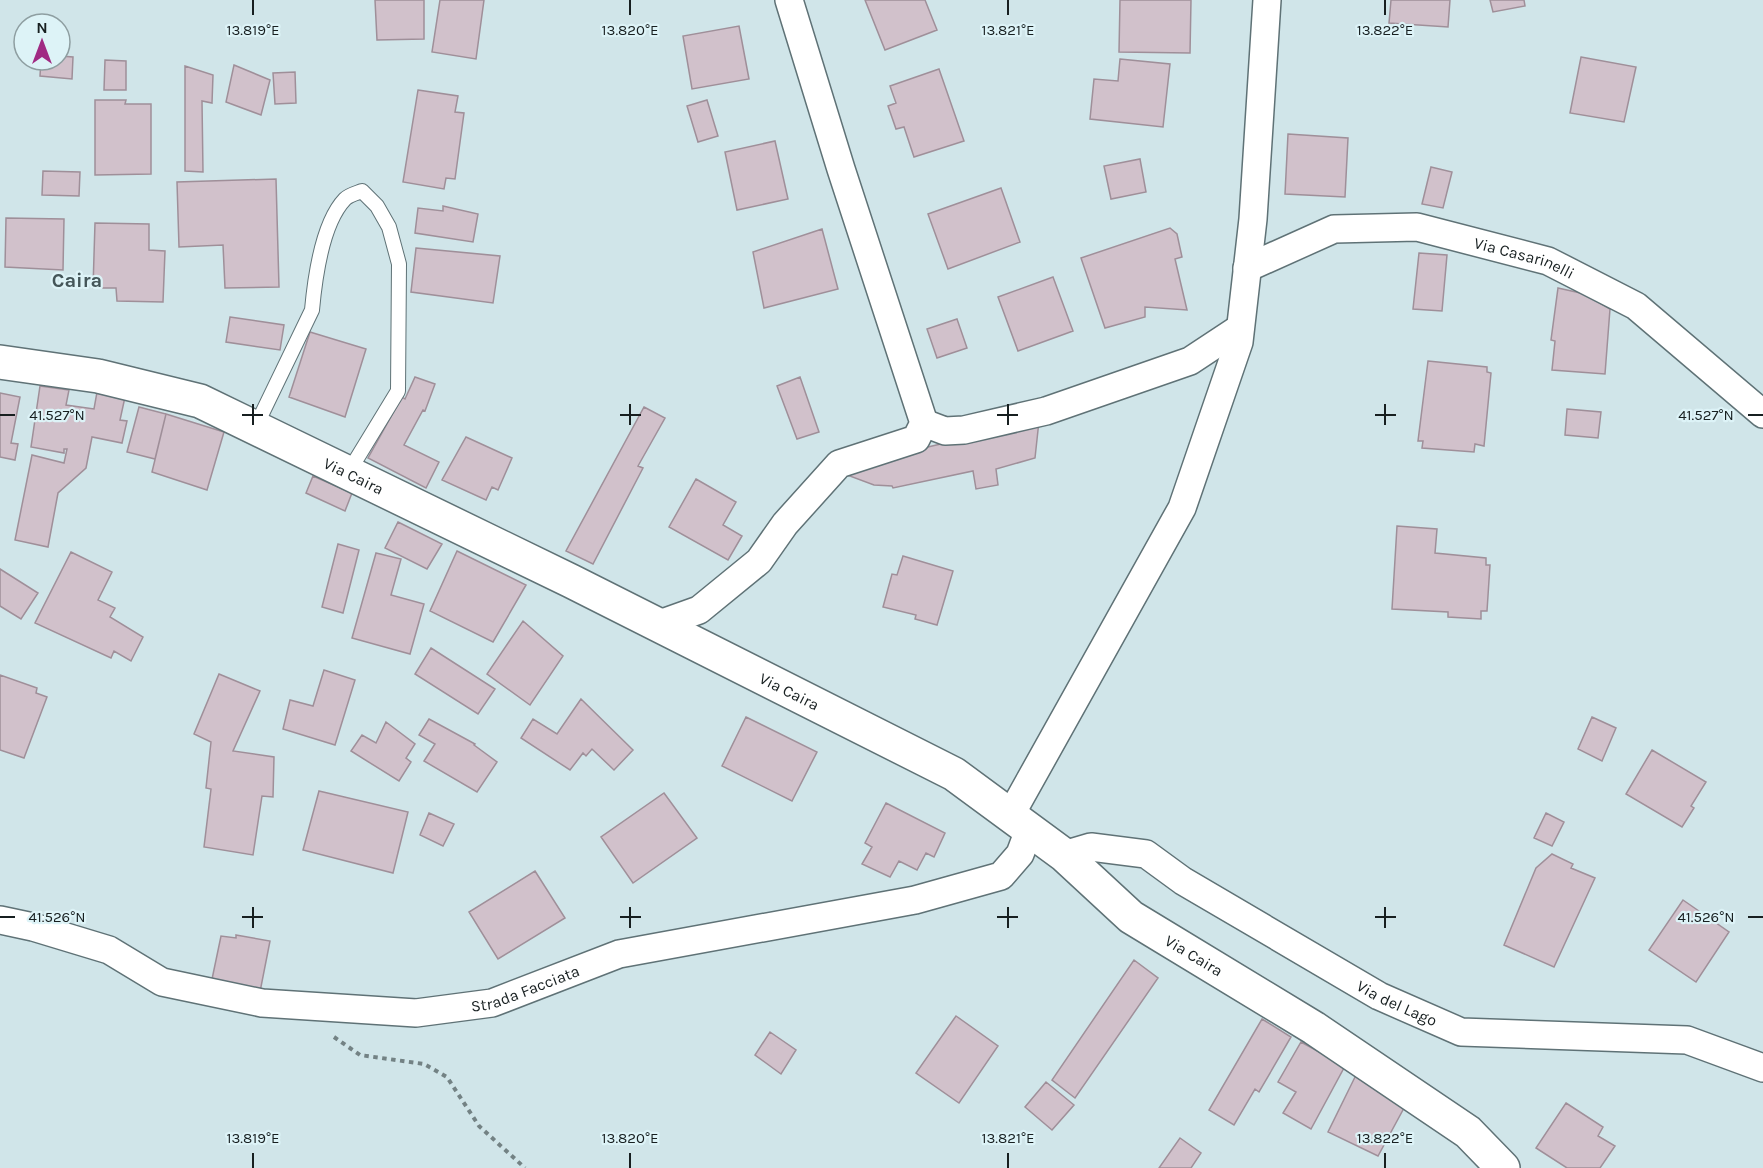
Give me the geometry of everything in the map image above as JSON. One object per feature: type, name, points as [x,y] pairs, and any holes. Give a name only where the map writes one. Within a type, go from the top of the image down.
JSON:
[{"type":"street","points":[[657,625],[699,610],[759,561],[785,524],[839,464],[916,439],[924,423],[840,169],[789,0]]},
{"type":"street","name":"Strada Facciata","points":[[0,920],[33,927],[109,950],[162,981],[262,1003],[416,1013],[492,1003],[619,954],[915,900],[1001,876],[1020,854],[1020,823],[1182,508],[1239,342],[1253,219],[1267,0]]},
{"type":"street","name":"Via Casarinelli","points":[[1247,268],[1334,229],[1417,227],[1548,261],[1636,306],[1763,414]]},
{"type":"street","points":[[924,423],[945,431],[964,430],[1046,411],[1190,361],[1240,328]]},
{"type":"street","name":"Via Caira","points":[[0,362],[98,376],[200,401],[657,625],[954,774],[1064,855],[1131,917],[1333,1041],[1468,1132],[1503,1168]]},
{"type":"street","name":"Via del Lago","points":[[1064,855],[1091,847],[1146,854],[1183,881],[1379,996],[1461,1032],[1687,1040],[1763,1068]]},
{"type":"lane","points":[[255,428],[312,310],[314,289],[329,224],[346,197],[362,191],[377,206],[389,227],[399,264],[398,391],[348,473]]},
{"type":"path","points":[[333,1008],[332,1035],[360,1055],[424,1064],[447,1077],[479,1126],[525,1168]]},
{"type":"building","points":[[375,0],[424,0],[424,39],[377,40]]},
{"type":"building","points":[[440,0],[484,0],[476,59],[432,52]]},
{"type":"building","points":[[865,0],[925,0],[937,30],[885,50]]},
{"type":"building","points":[[1120,0],[1191,0],[1190,53],[1119,52]]},
{"type":"building","points":[[1391,0],[1450,0],[1448,27],[1389,23]]},
{"type":"building","points":[[1490,0],[1524,0],[1525,6],[1493,12]]},
{"type":"building","points":[[739,26],[749,79],[692,89],[683,36]]},
{"type":"building","points":[[73,57],[72,79],[40,76],[40,72],[72,72]]},
{"type":"building","points":[[1581,57],[1636,67],[1624,122],[1570,113]]},
{"type":"building","points":[[1120,59],[1170,64],[1163,127],[1090,119],[1094,79],[1118,81]]},
{"type":"building","points":[[105,60],[126,61],[126,90],[104,90]]},
{"type":"building","points":[[234,65],[270,80],[261,115],[226,102]]},
{"type":"building","points":[[185,66],[213,75],[212,103],[202,101],[203,172],[185,171]]},
{"type":"building","points":[[939,69],[964,141],[914,157],[904,127],[896,129],[888,106],[896,103],[890,86]]},
{"type":"building","points":[[295,72],[296,103],[275,104],[273,73]]},
{"type":"building","points":[[418,90],[458,96],[455,112],[464,113],[455,179],[446,178],[444,189],[403,182]]},
{"type":"building","points":[[95,100],[126,100],[125,104],[151,104],[151,174],[95,175]]},
{"type":"building","points":[[707,100],[718,136],[698,142],[687,106]]},
{"type":"building","points":[[1288,134],[1348,138],[1345,197],[1285,194]]},
{"type":"building","points":[[775,141],[788,199],[737,210],[725,152]]},
{"type":"building","points":[[1140,159],[1146,192],[1111,199],[1104,166]]},
{"type":"building","points":[[1431,167],[1452,172],[1443,208],[1422,204]]},
{"type":"building","points":[[43,171],[80,172],[79,196],[42,195]]},
{"type":"building","points":[[276,179],[279,287],[225,288],[223,245],[179,247],[177,182]]},
{"type":"building","points":[[1001,188],[1020,242],[948,269],[928,214]]},
{"type":"building","points":[[443,206],[478,214],[473,242],[415,233],[418,208],[443,211]]},
{"type":"building","points":[[6,218],[64,219],[63,270],[5,267]]},
{"type":"building","points":[[95,223],[149,224],[149,250],[165,251],[163,302],[117,301],[116,288],[93,288]]},
{"type":"building","points":[[1170,228],[1177,234],[1182,257],[1175,259],[1187,310],[1145,307],[1145,317],[1105,328],[1081,258]]},
{"type":"building","points":[[822,229],[838,289],[764,308],[753,252]]},
{"type":"building","points":[[416,248],[500,256],[493,303],[411,292]]},
{"type":"building","points":[[1419,253],[1447,255],[1442,311],[1413,309]]},
{"type":"building","points":[[1053,277],[1073,331],[1018,351],[998,297]]},
{"type":"building","points":[[1558,288],[1585,294],[1610,309],[1605,374],[1552,370],[1555,341],[1551,340]]},
{"type":"building","points":[[230,317],[284,325],[280,350],[226,342]]},
{"type":"building","points":[[957,319],[967,348],[937,358],[927,329]]},
{"type":"building","points":[[310,332],[366,349],[345,417],[289,397]]},
{"type":"building","points":[[1428,361],[1487,367],[1487,372],[1491,373],[1484,446],[1475,444],[1474,452],[1422,448],[1423,441],[1418,441]]},
{"type":"building","points":[[415,377],[435,384],[425,411],[423,410],[404,445],[439,462],[426,488],[368,458],[402,397],[405,399]]},
{"type":"building","points":[[800,377],[819,432],[797,439],[777,386]]},
{"type":"building","points":[[40,386],[69,390],[66,405],[94,409],[97,392],[125,397],[120,420],[127,421],[122,443],[92,437],[86,468],[58,493],[48,547],[15,540],[32,455],[64,463],[67,449],[64,449],[64,453],[31,447]]},
{"type":"building","points":[[0,393],[20,397],[11,443],[18,444],[15,460],[0,457]]},
{"type":"building","points":[[139,407],[166,414],[155,459],[127,452]]},
{"type":"building","points":[[644,407],[665,418],[638,466],[643,468],[593,564],[566,551]]},
{"type":"building","points":[[1567,409],[1601,412],[1598,438],[1565,435]]},
{"type":"building","points":[[166,414],[224,432],[207,490],[152,472]]},
{"type":"building","points":[[1039,421],[1035,458],[996,469],[998,485],[976,489],[973,471],[893,488],[892,486],[874,485],[847,475],[885,457]]},
{"type":"building","points":[[466,437],[512,458],[498,490],[492,487],[486,500],[442,480]]},
{"type":"building","points":[[313,476],[352,493],[345,511],[306,493]]},
{"type":"building","points":[[696,479],[736,502],[723,525],[742,536],[728,560],[669,527]]},
{"type":"building","points":[[398,522],[442,544],[427,569],[385,548]]},
{"type":"building","points":[[1397,526],[1437,529],[1435,553],[1486,558],[1486,565],[1490,565],[1487,611],[1481,611],[1481,619],[1448,617],[1448,612],[1392,609]]},
{"type":"building","points":[[338,544],[359,550],[343,613],[322,607]]},
{"type":"building","points":[[457,551],[526,585],[493,642],[430,611]]},
{"type":"building","points":[[71,552],[112,572],[98,600],[115,608],[110,617],[143,637],[131,661],[114,651],[111,658],[35,623]]},
{"type":"building","points":[[376,553],[401,559],[391,595],[424,604],[410,654],[352,638]]},
{"type":"building","points":[[903,556],[953,571],[937,625],[915,619],[916,615],[883,607],[892,574],[897,575]]},
{"type":"building","points":[[0,569],[38,593],[21,619],[0,606]]},
{"type":"building","points":[[523,621],[563,656],[530,705],[487,674]]},
{"type":"building","points":[[431,648],[495,689],[478,714],[415,674]]},
{"type":"building","points":[[324,670],[355,680],[335,745],[283,729],[290,700],[313,706]]},
{"type":"building","points":[[219,674],[260,691],[233,751],[274,757],[273,797],[262,796],[253,855],[204,847],[211,789],[206,788],[211,742],[194,734]]},
{"type":"building","points":[[0,675],[37,688],[36,693],[47,697],[24,758],[0,750]]},
{"type":"building","points":[[581,699],[633,750],[614,770],[592,749],[586,756],[583,753],[570,770],[521,738],[533,719],[557,734]]},
{"type":"building","points":[[746,717],[817,752],[792,801],[722,766]]},
{"type":"building","points":[[1592,717],[1616,728],[1602,761],[1578,749]]},
{"type":"building","points":[[429,719],[475,744],[497,762],[477,792],[424,761],[435,744],[419,735]]},
{"type":"building","points":[[386,722],[415,744],[406,758],[411,762],[399,781],[351,751],[362,735],[376,743]]},
{"type":"building","points":[[1652,750],[1706,782],[1691,806],[1694,808],[1682,827],[1626,794]]},
{"type":"building","points":[[319,791],[408,812],[393,873],[303,850]]},
{"type":"building","points":[[664,793],[697,838],[633,883],[601,837]]},
{"type":"building","points":[[886,803],[945,833],[934,857],[926,853],[917,870],[899,861],[890,877],[862,864],[872,847],[865,843]]},
{"type":"building","points":[[429,813],[454,824],[443,846],[420,835]]},
{"type":"building","points":[[1546,813],[1564,822],[1552,846],[1534,838]]},
{"type":"building","points":[[1552,854],[1573,864],[1571,868],[1595,878],[1554,967],[1504,945],[1536,868]]},
{"type":"building","points":[[535,871],[565,918],[498,959],[469,912]]},
{"type":"building","points":[[1683,900],[1729,932],[1696,982],[1649,950]]},
{"type":"building","points":[[236,935],[270,941],[260,992],[211,984],[221,936],[236,938]]},
{"type":"building","points":[[1134,960],[1158,978],[1075,1098],[1052,1080]]},
{"type":"building","points":[[956,1016],[998,1046],[959,1103],[916,1073]]},
{"type":"building","points":[[1262,1019],[1291,1037],[1259,1092],[1255,1089],[1234,1125],[1209,1110]]},
{"type":"building","points":[[770,1032],[796,1050],[781,1074],[755,1055]]},
{"type":"building","points":[[1301,1042],[1345,1066],[1311,1129],[1283,1113],[1296,1092],[1278,1082]]},
{"type":"building","points":[[1356,1075],[1404,1108],[1378,1156],[1328,1132]]},
{"type":"building","points":[[1046,1082],[1074,1105],[1052,1130],[1025,1107]]},
{"type":"building","points":[[1566,1103],[1603,1127],[1598,1136],[1615,1146],[1600,1168],[1567,1168],[1536,1148]]},
{"type":"building","points":[[1180,1138],[1201,1153],[1191,1168],[1159,1168]]},
{"type":"district","name":"Caira","points":[[77,280]]}]
